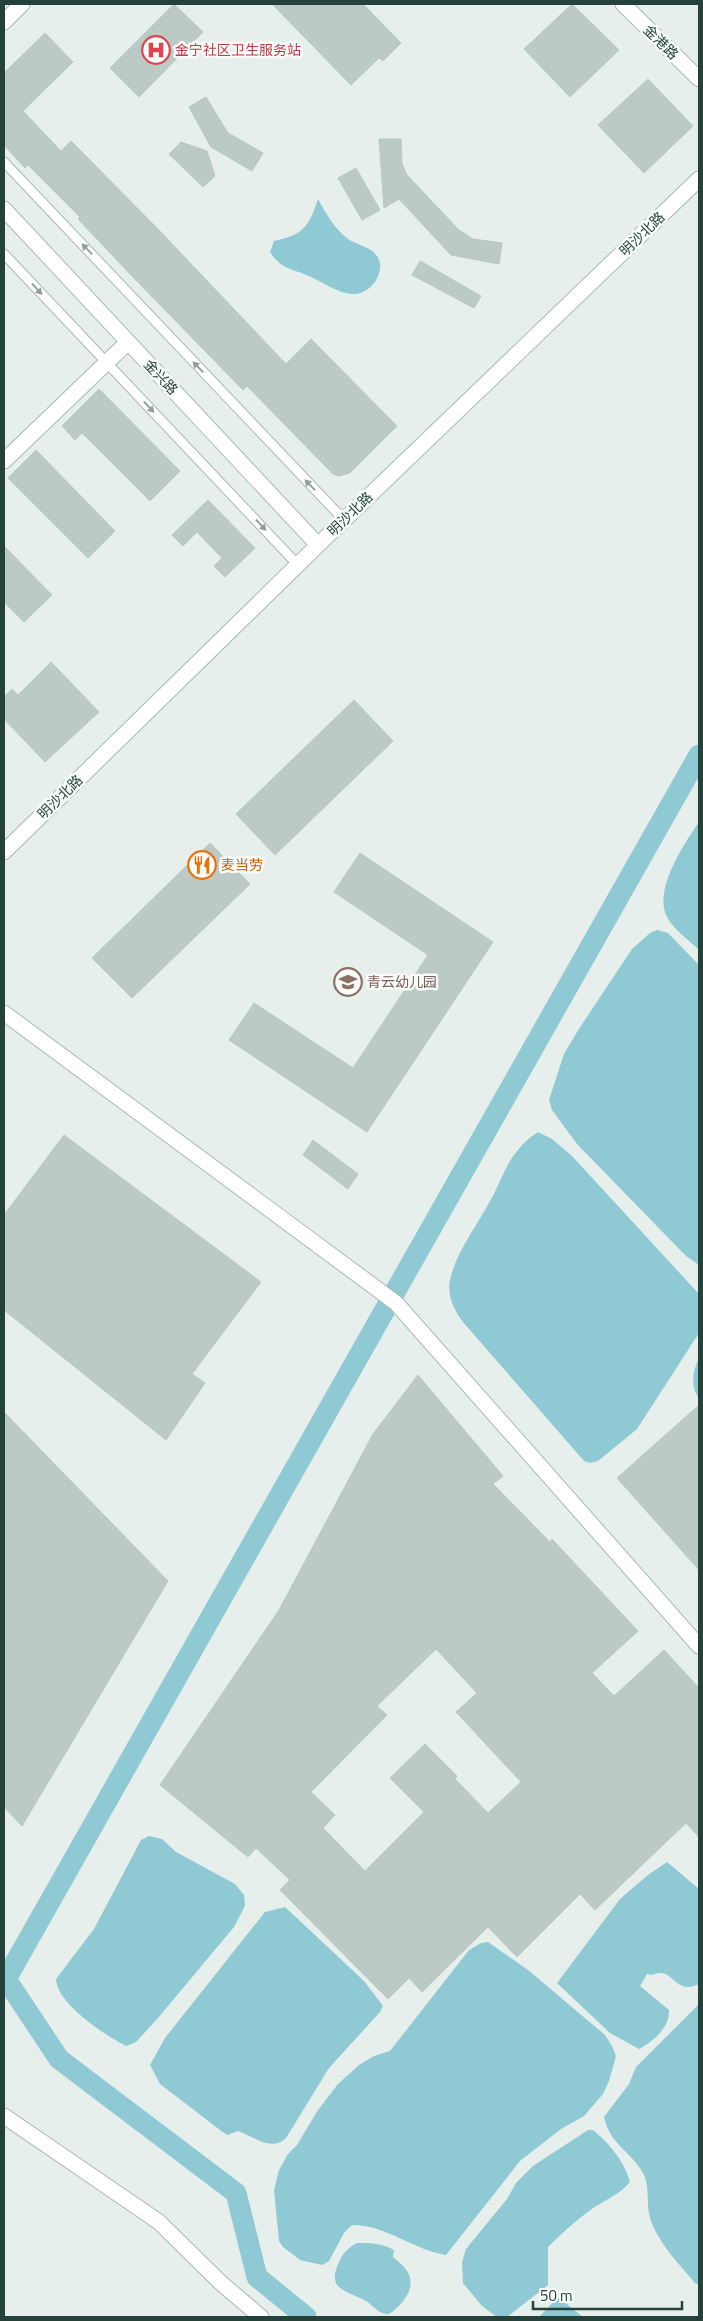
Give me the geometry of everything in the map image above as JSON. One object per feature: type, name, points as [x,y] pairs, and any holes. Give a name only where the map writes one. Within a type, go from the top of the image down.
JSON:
[{"type":"street","points":[[4,22],[22,4]]},
{"type":"street","name":"金港路","points":[[623,4],[699,79]]},
{"type":"street","name":"明沙北路","points":[[4,852],[318,545],[699,179]]},
{"type":"street","name":"金兴路","points":[[4,209],[318,545]]},
{"type":"street","points":[[4,461],[128,342]]},
{"type":"street","points":[[4,1013],[396,1303],[699,1646]]},
{"type":"street","points":[[4,2116],[159,2222],[222,2283],[261,2317]]},
{"type":"lane","points":[[4,162],[344,520]]},
{"type":"lane","points":[[4,254],[298,565]]},
{"type":"water","points":[[318,199],[331,221],[343,235],[372,251],[378,258],[380,271],[375,282],[360,293],[344,293],[336,290],[284,266],[270,252],[274,241],[292,236],[304,228],[311,217]]},
{"type":"water","points":[[699,822],[699,950],[682,935],[667,917],[664,906],[664,894],[672,868]]},
{"type":"water","points":[[657,930],[668,933],[699,965],[699,1265],[686,1256],[577,1144],[552,1110],[549,1100],[564,1054],[577,1032],[632,949],[650,933]]},
{"type":"water","points":[[538,1132],[552,1139],[572,1156],[699,1294],[699,1333],[637,1429],[598,1461],[590,1463],[584,1461],[463,1322],[454,1308],[450,1297],[450,1280],[457,1259],[467,1239],[494,1195],[513,1156],[529,1138]]},
{"type":"water","points":[[699,1358],[699,1398],[694,1389],[693,1378]]},
{"type":"water","points":[[149,1836],[162,1839],[176,1852],[235,1884],[244,1895],[245,1906],[234,1927],[158,2018],[136,2042],[126,2046],[95,2027],[73,2008],[58,1989],[56,1979],[94,1929],[141,1840]]},
{"type":"water","points":[[667,1862],[699,1889],[699,1984],[690,1987],[684,1986],[678,1984],[665,1974],[647,1974],[640,1986],[669,2010],[669,2016],[660,2033],[639,2049],[610,2033],[557,1983],[620,1899],[648,1875]]},
{"type":"water","points":[[285,1907],[364,1981],[383,2006],[380,2012],[329,2068],[286,2138],[275,2144],[269,2144],[238,2131],[227,2135],[160,2084],[150,2065],[165,2038],[265,1912]]},
{"type":"water","points":[[488,1942],[528,1970],[605,2035],[616,2056],[603,2094],[584,2116],[561,2129],[520,2161],[446,2255],[422,2248],[377,2229],[352,2225],[344,2233],[329,2261],[322,2265],[300,2260],[283,2247],[279,2241],[274,2190],[279,2170],[288,2154],[297,2145],[318,2110],[338,2084],[359,2065],[374,2056],[390,2051],[469,1950],[481,1943]]},
{"type":"water","points":[[699,2004],[699,2284],[696,2284],[658,2236],[650,2218],[643,2173],[611,2134],[604,2117],[629,2084],[636,2067]]},
{"type":"water","points":[[588,2130],[593,2130],[610,2147],[624,2167],[630,2182],[617,2194],[583,2215],[548,2247],[548,2285],[507,2317],[497,2317],[482,2306],[463,2283],[462,2262],[466,2249],[507,2199],[516,2183],[533,2166]]},
{"type":"water","points":[[357,2243],[371,2243],[394,2250],[393,2257],[409,2274],[411,2281],[408,2294],[400,2305],[389,2314],[379,2311],[366,2301],[340,2288],[337,2284],[335,2278],[340,2259],[346,2251]]},
{"type":"water","points":[[558,2297],[583,2317],[539,2317]]},
{"type":"building","name":"金宁社区卫生服务站","points":[[174,4],[203,32],[139,97],[110,68]]},
{"type":"building","points":[[272,4],[363,4],[401,43],[383,61],[379,58],[351,85]]},
{"type":"building","points":[[572,4],[619,50],[570,97],[524,49]]},
{"type":"building","points":[[45,33],[73,62],[23,111],[61,151],[71,141],[158,229],[286,364],[311,339],[397,426],[350,473],[339,476],[333,474],[247,386],[243,390],[78,219],[80,217],[28,165],[25,168],[4,145],[4,73]]},
{"type":"building","points":[[648,79],[693,126],[644,173],[598,125]]},
{"type":"building","points":[[206,97],[228,133],[263,153],[252,171],[211,147],[189,107]]},
{"type":"building","points":[[379,139],[401,139],[402,164],[407,175],[459,230],[473,239],[502,243],[499,264],[451,255],[399,199],[384,208]]},
{"type":"building","points":[[181,142],[207,151],[215,176],[203,187],[169,154]]},
{"type":"building","points":[[356,168],[380,210],[362,220],[338,178]]},
{"type":"building","points":[[420,261],[481,296],[474,308],[412,275]]},
{"type":"building","points":[[99,389],[180,471],[150,501],[82,433],[75,440],[62,426]]},
{"type":"building","points":[[36,450],[115,531],[88,558],[8,478]]},
{"type":"building","points":[[208,500],[255,548],[225,577],[214,566],[222,558],[197,532],[183,546],[172,535]]},
{"type":"building","points":[[4,546],[52,595],[24,622],[4,602]]},
{"type":"building","points":[[51,662],[99,712],[45,762],[4,719],[4,697],[12,689],[18,695]]},
{"type":"building","points":[[354,700],[393,741],[275,855],[236,814]]},
{"type":"building","points":[[210,843],[250,884],[132,998],[92,958]]},
{"type":"building","points":[[360,853],[493,942],[367,1132],[229,1040],[254,1003],[353,1068],[428,955],[334,892]]},
{"type":"building","points":[[64,1135],[261,1282],[192,1374],[205,1383],[166,1440],[4,1310],[4,1215]]},
{"type":"building","points":[[313,1140],[358,1174],[348,1189],[303,1155]]},
{"type":"building","points":[[418,1375],[503,1476],[493,1484],[550,1542],[552,1539],[638,1631],[592,1673],[614,1696],[664,1650],[699,1688],[699,1837],[686,1823],[595,1910],[580,1894],[517,1957],[488,1927],[422,1992],[409,1978],[388,1999],[280,1890],[290,1880],[256,1848],[248,1857],[160,1785],[279,1610],[373,1434]],"holes":[[[436,1649],[477,1693],[456,1712],[521,1782],[488,1813],[455,1779],[457,1776],[425,1744],[390,1778],[424,1812],[365,1871],[323,1828],[335,1815],[311,1792],[387,1715],[377,1706]]]},
{"type":"building","points":[[699,1405],[699,1570],[617,1478]]},
{"type":"building","points":[[4,1412],[168,1581],[22,1826],[4,1807]]},
{"type":"waterway","points":[[306,2317],[257,2277],[236,2193],[59,2059],[6,1979],[699,755]]},
{"type":"place","name":"金宁社区卫生服务站","points":[[156,50]]},
{"type":"place","name":"麦当劳","points":[[202,865]]},
{"type":"place","name":"青云幼儿园","points":[[348,982]]}]
